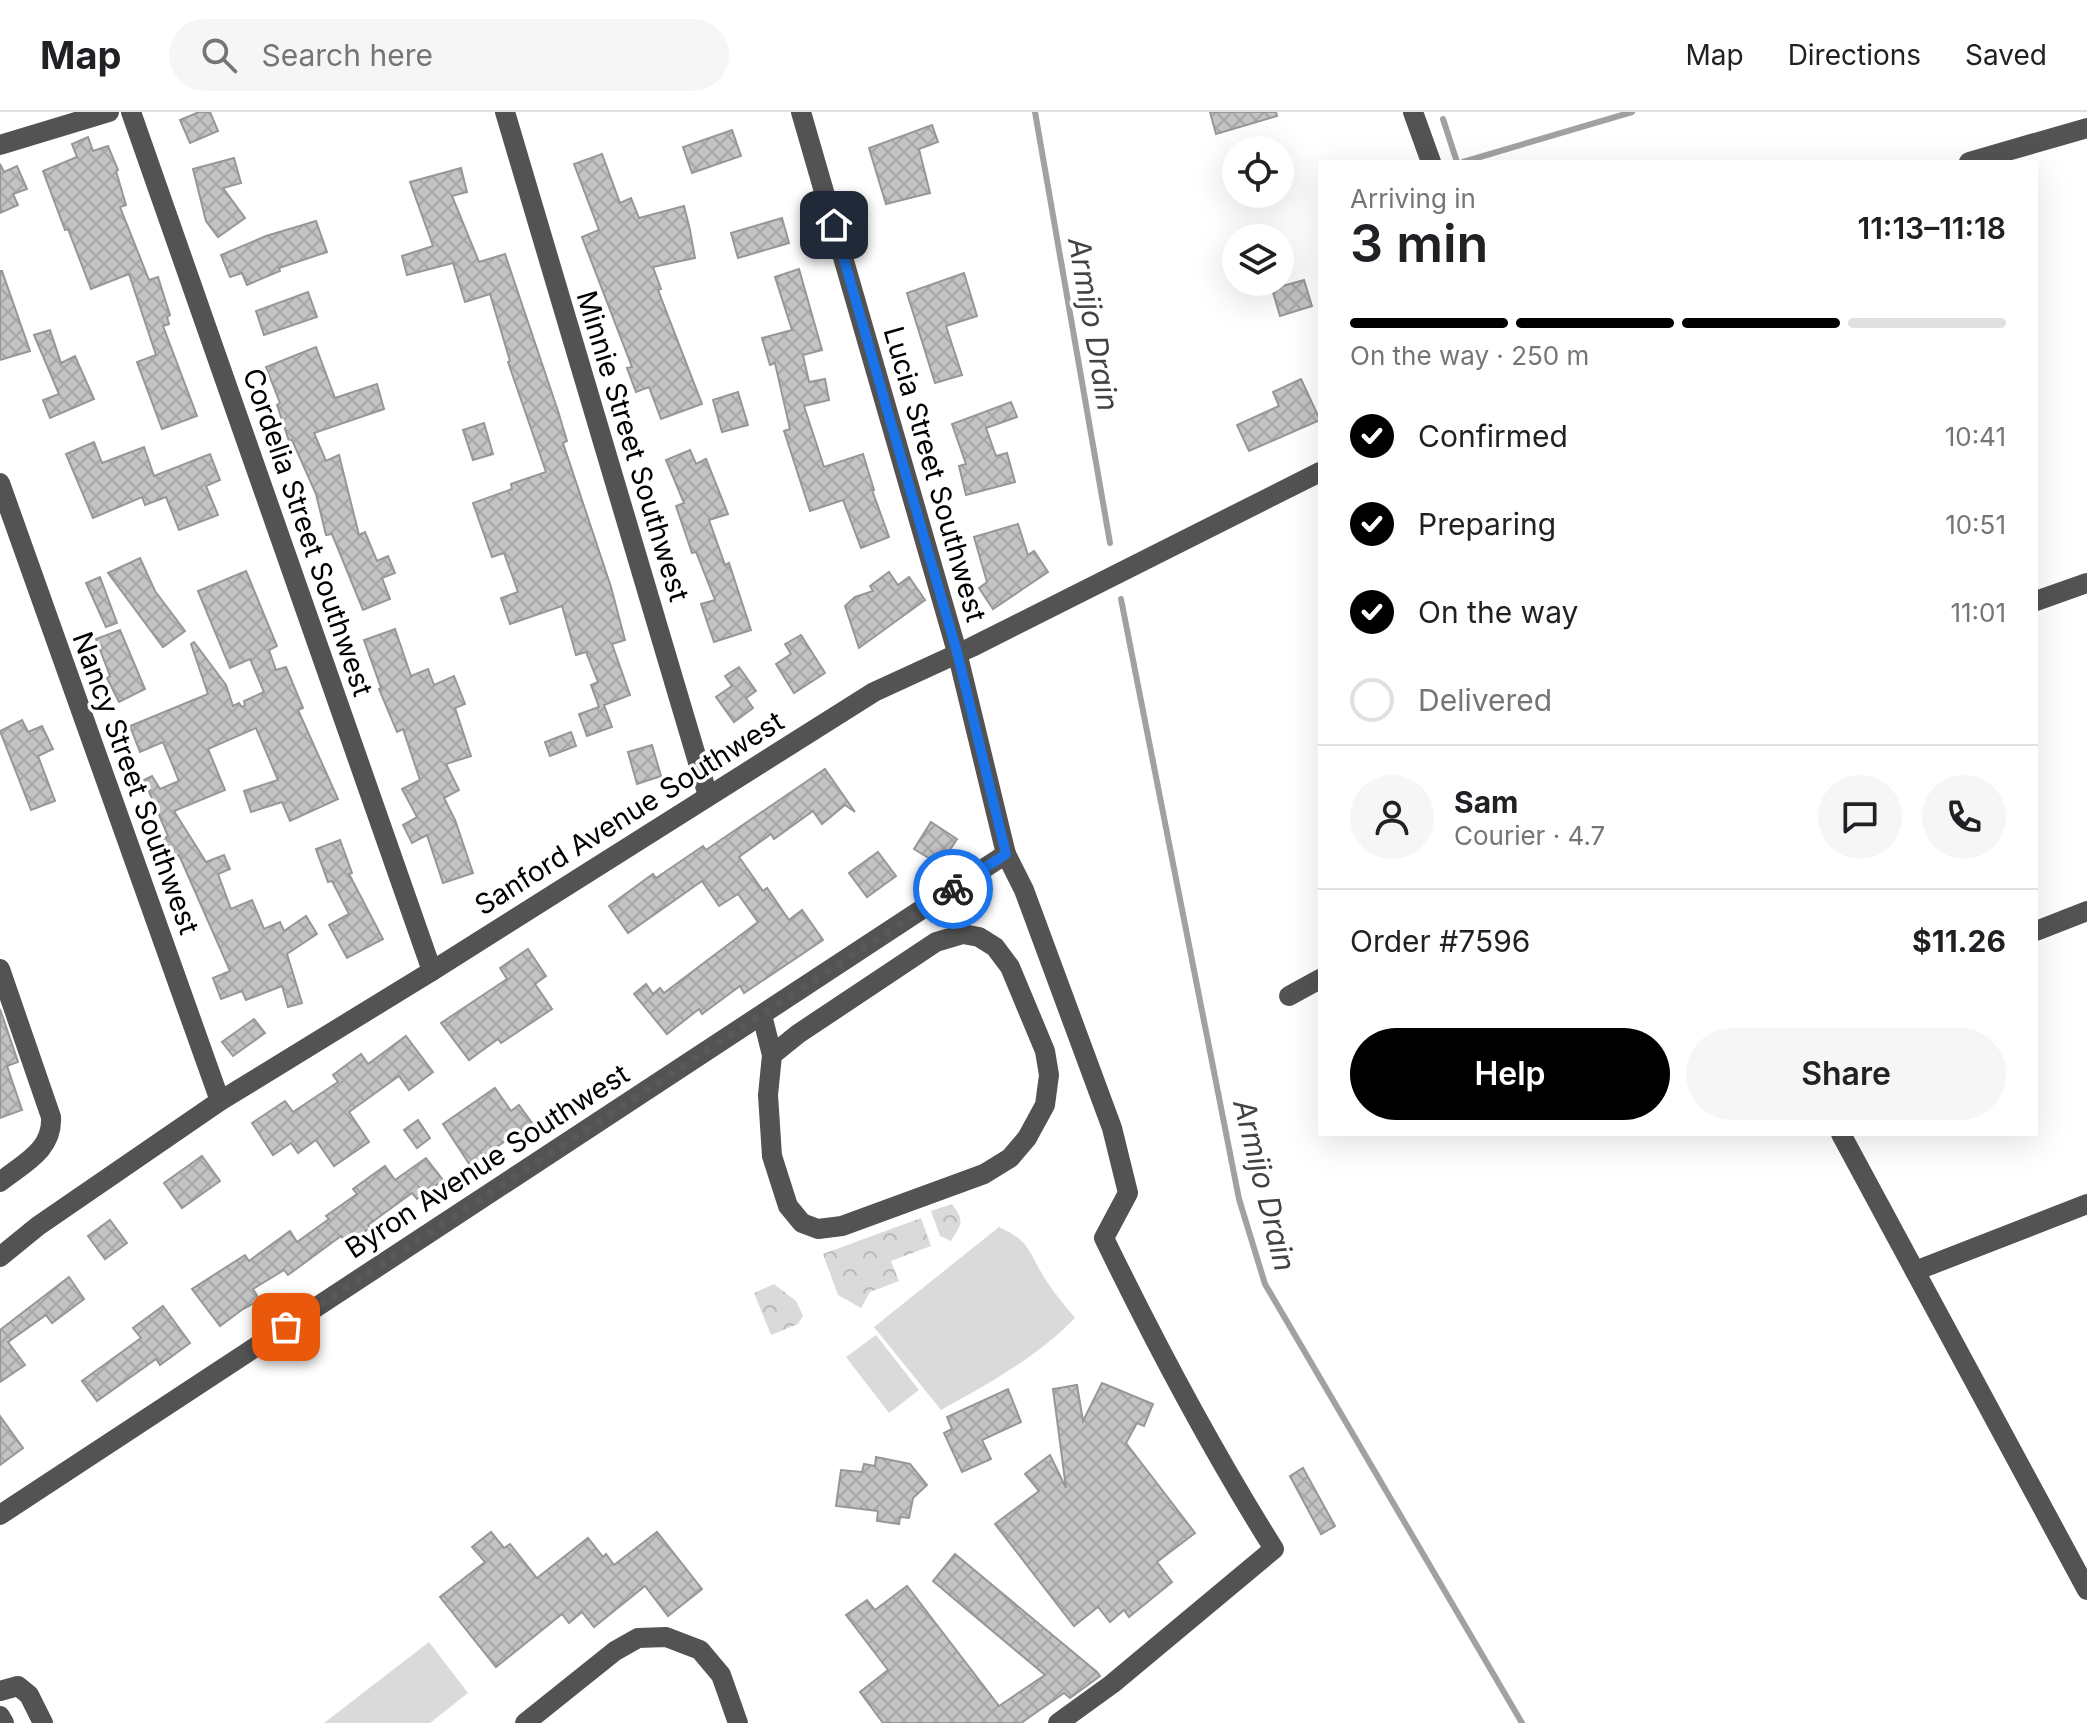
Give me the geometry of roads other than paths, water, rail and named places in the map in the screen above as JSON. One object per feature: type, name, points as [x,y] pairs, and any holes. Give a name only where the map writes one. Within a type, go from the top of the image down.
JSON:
[{"type":"street","points":[[0,145],[109,112]]},
{"type":"street","name":"Cordelia Street Southwest","points":[[131,112],[432,971]]},
{"type":"street","name":"Minnie Street Southwest","points":[[505,112],[708,796]]},
{"type":"street","name":"Lucia Street Southwest","points":[[801,112],[957,652],[1006,854],[1030,905],[1112,1128],[1128,1193],[1104,1238],[1166,1364],[1227,1475],[1274,1549],[1112,1684],[1058,1723]]},
{"type":"street","points":[[1413,112],[1430,160]]},
{"type":"street","points":[[1976,160],[2087,128]]},
{"type":"street","name":"Sanford Avenue Southwest","points":[[0,1257],[38,1226],[220,1101],[874,692],[986,640],[1318,473]]},
{"type":"street","name":"Nancy Street Southwest","points":[[0,483],[220,1101]]},
{"type":"street","points":[[2038,600],[2087,583]]},
{"type":"street","name":"Byron Avenue Southwest","points":[[0,1515],[1006,854]]},
{"type":"street","points":[[2038,930],[2087,911]]},
{"type":"street","points":[[762,1015],[772,1055],[768,1095],[772,1156],[788,1206],[802,1223],[818,1229],[842,1226],[984,1174],[1010,1158],[1027,1138],[1045,1105],[1049,1075],[1045,1051],[1010,967],[995,947],[979,937],[963,934],[936,942],[798,1034],[772,1055]]},
{"type":"street","points":[[0,969],[51,1117],[52,1133],[41,1150],[0,1182]]},
{"type":"street","points":[[1289,996],[1318,980]]},
{"type":"street","points":[[1842,1136],[2087,1590]]},
{"type":"street","points":[[1915,1271],[2087,1204]]},
{"type":"street","points":[[525,1723],[615,1651],[638,1638],[666,1637],[700,1650],[721,1675],[738,1723]]},
{"type":"street","points":[[0,1691],[18,1686],[29,1695],[43,1723]]},
{"type":"street","points":[[0,1716],[4,1723]]},
{"type":"waterway","name":"Armijo Drain","points":[[1035,112],[1110,543]]},
{"type":"waterway","points":[[1470,160],[1632,112]]},
{"type":"waterway","points":[[1443,119],[1456,160]]},
{"type":"waterway","name":"Armijo Drain","points":[[1121,599],[1239,1199],[1265,1284],[1522,1723]]}]
